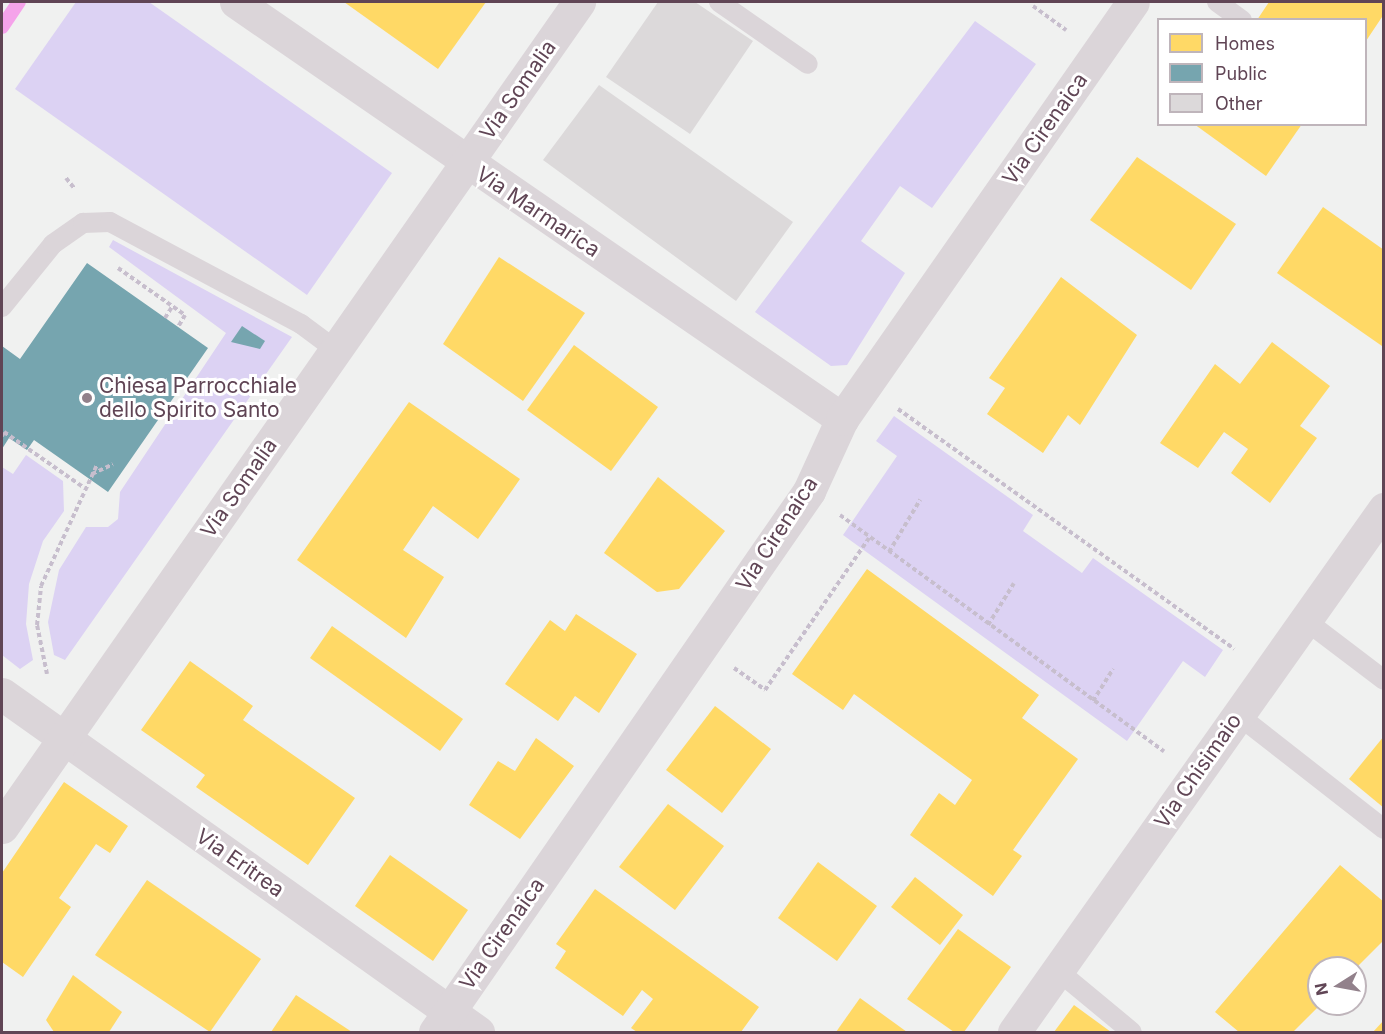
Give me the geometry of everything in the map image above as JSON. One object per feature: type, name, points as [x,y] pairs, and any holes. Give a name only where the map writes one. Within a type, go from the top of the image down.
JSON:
[{"type":"street","name":"Via Marmarica","points":[[236,2],[467,165],[842,419]]},
{"type":"street","name":"Via Somalia","points":[[2,826],[579,2]]},
{"type":"street","name":"Via Cirenaica","points":[[442,1022],[809,491],[842,419],[1133,2]]},
{"type":"street","name":"Via Chisimaio","points":[[1014,1032],[1383,509]]},
{"type":"street","name":"Via Eritrea","points":[[2,694],[63,737],[442,1022],[478,1032]]},
{"type":"lane","points":[[719,2],[808,64]]},
{"type":"lane","points":[[1217,2],[1239,18]]},
{"type":"lane","points":[[2,307],[53,244],[83,223],[110,222],[301,324],[336,350]]},
{"type":"lane","points":[[1305,620],[1383,680]]},
{"type":"lane","points":[[1238,715],[1383,829]]},
{"type":"lane","points":[[1057,970],[1132,1032]]},
{"type":"path","points":[[1033,6],[1066,30]]},
{"type":"path","points":[[66,178],[72,187]]},
{"type":"path","points":[[106,260],[185,315],[178,327]]},
{"type":"path","points":[[165,318],[172,307]]},
{"type":"path","points":[[866,386],[1267,673]]},
{"type":"path","points":[[2,436],[4,432],[83,487]]},
{"type":"path","points":[[91,474],[113,464]]},
{"type":"path","points":[[43,657],[37,625],[41,586],[83,487],[97,465]]},
{"type":"path","points":[[809,491],[988,625],[1197,774]]},
{"type":"path","points":[[889,552],[920,500]]},
{"type":"path","points":[[702,645],[765,690],[869,537]]},
{"type":"path","points":[[988,625],[1014,583]]},
{"type":"path","points":[[1093,701],[1113,669]]},
{"type":"shaded area","points":[[76,2],[149,2],[392,173],[307,295],[15,89]]},
{"type":"shaded area","points":[[975,21],[1036,64],[932,208],[900,186],[861,241],[905,273],[847,365],[831,366],[755,312]]},
{"type":"shaded area","points":[[113,240],[292,337],[65,660],[54,655],[48,622],[59,570],[86,527],[108,527],[118,519],[120,492],[226,333],[109,247]]},
{"type":"shaded area","points":[[894,416],[1033,515],[1023,531],[1082,573],[1093,558],[1223,650],[1205,677],[1183,661],[1127,741],[843,535],[897,456],[876,441]]},
{"type":"shaded area","points":[[26,455],[63,481],[64,511],[43,541],[29,584],[26,624],[33,660],[20,669],[2,655],[2,467],[13,474]]},
{"type":"building: Homes","points":[[344,2],[486,2],[438,69]]},
{"type":"building: Homes","points":[[1269,2],[1384,2],[1384,14],[1367,40],[1367,18],[1258,18]]},
{"type":"building: Homes","points":[[1197,126],[1301,126],[1266,176]]},
{"type":"building: Homes","points":[[1137,157],[1236,224],[1191,290],[1090,220]]},
{"type":"building: Homes","points":[[1323,207],[1384,250],[1382,346],[1277,273]]},
{"type":"building: Homes","points":[[499,257],[585,313],[523,401],[443,344]]},
{"type":"building: Homes","points":[[1061,277],[1137,335],[1080,425],[1068,415],[1043,453],[987,414],[1005,388],[989,378]]},
{"type":"building: Homes","points":[[1272,342],[1330,386],[1300,426],[1317,438],[1270,503],[1231,473],[1248,449],[1224,432],[1198,468],[1160,443],[1215,364],[1240,384]]},
{"type":"building: Homes","points":[[574,345],[658,407],[611,471],[527,410]]},
{"type":"building: Homes","points":[[409,402],[520,479],[478,539],[433,506],[403,550],[444,577],[406,638],[297,560]]},
{"type":"building: Homes","points":[[658,477],[725,531],[679,589],[657,592],[604,553]]},
{"type":"building: Homes","points":[[867,569],[1039,695],[1022,718],[1078,759],[1013,850],[1022,856],[993,896],[910,835],[939,793],[955,805],[972,780],[854,694],[843,710],[792,674]]},
{"type":"building: Homes","points":[[576,614],[637,654],[599,713],[575,696],[558,721],[505,684],[550,620],[565,631]]},
{"type":"building: Homes","points":[[332,626],[463,719],[440,751],[310,658]]},
{"type":"building: Homes","points":[[190,661],[253,706],[243,720],[355,798],[308,865],[196,787],[205,775],[141,730]]},
{"type":"building: Homes","points":[[715,706],[771,749],[722,813],[666,770]]},
{"type":"building: Homes","points":[[1384,736],[1384,808],[1349,779]]},
{"type":"building: Homes","points":[[536,738],[574,766],[520,839],[469,805],[498,761],[515,771]]},
{"type":"building: Homes","points":[[64,782],[128,826],[110,853],[96,844],[59,898],[71,907],[23,977],[2,962],[2,873]]},
{"type":"building: Homes","points":[[668,804],[724,846],[675,910],[619,867]]},
{"type":"building: Homes","points":[[390,855],[468,910],[433,961],[355,906]]},
{"type":"building: Homes","points":[[818,862],[877,906],[837,961],[778,918]]},
{"type":"building: Homes","points":[[1340,865],[1384,902],[1384,940],[1367,957],[1307,956],[1307,1016],[1309,1016],[1293,1032],[1239,1032],[1215,1012]]},
{"type":"building: Homes","points":[[915,877],[963,915],[940,945],[891,907]]},
{"type":"building: Homes","points":[[147,880],[261,959],[210,1032],[95,955]]},
{"type":"building: Homes","points":[[595,889],[759,1007],[741,1032],[637,1032],[631,1028],[653,999],[642,990],[623,1016],[555,968],[566,951],[556,944]]},
{"type":"building: Homes","points":[[958,929],[1011,967],[964,1032],[954,1032],[907,999]]},
{"type":"building: Homes","points":[[73,975],[122,1012],[109,1032],[54,1032],[46,1020]]},
{"type":"building: Homes","points":[[296,995],[352,1032],[271,1032]]},
{"type":"building: Homes","points":[[860,998],[907,1032],[836,1032]]},
{"type":"building: Homes","points":[[1074,1005],[1111,1032],[1054,1032]]},
{"type":"building: Homes","points":[[1384,1020],[1384,1032],[1373,1032]]},
{"type":"building: Public","name":"Chiesa Parrocchiale dello Spirito Santo","points":[[87,263],[208,348],[108,492],[34,440],[27,450],[9,438],[2,449],[2,346],[20,359]]},
{"type":"building: Public","points":[[242,326],[265,341],[260,349],[231,342]]},
{"type":"building: Other","points":[[658,2],[695,2],[753,41],[690,134],[606,77]]},
{"type":"building: Other","points":[[599,85],[793,222],[736,301],[543,160]]},
{"type":"waterway","points":[[2,27],[19,2]]},
{"type":"place","name":"Chiesa Parrocchiale dello Spirito Santo","points":[[87,398]]}]
